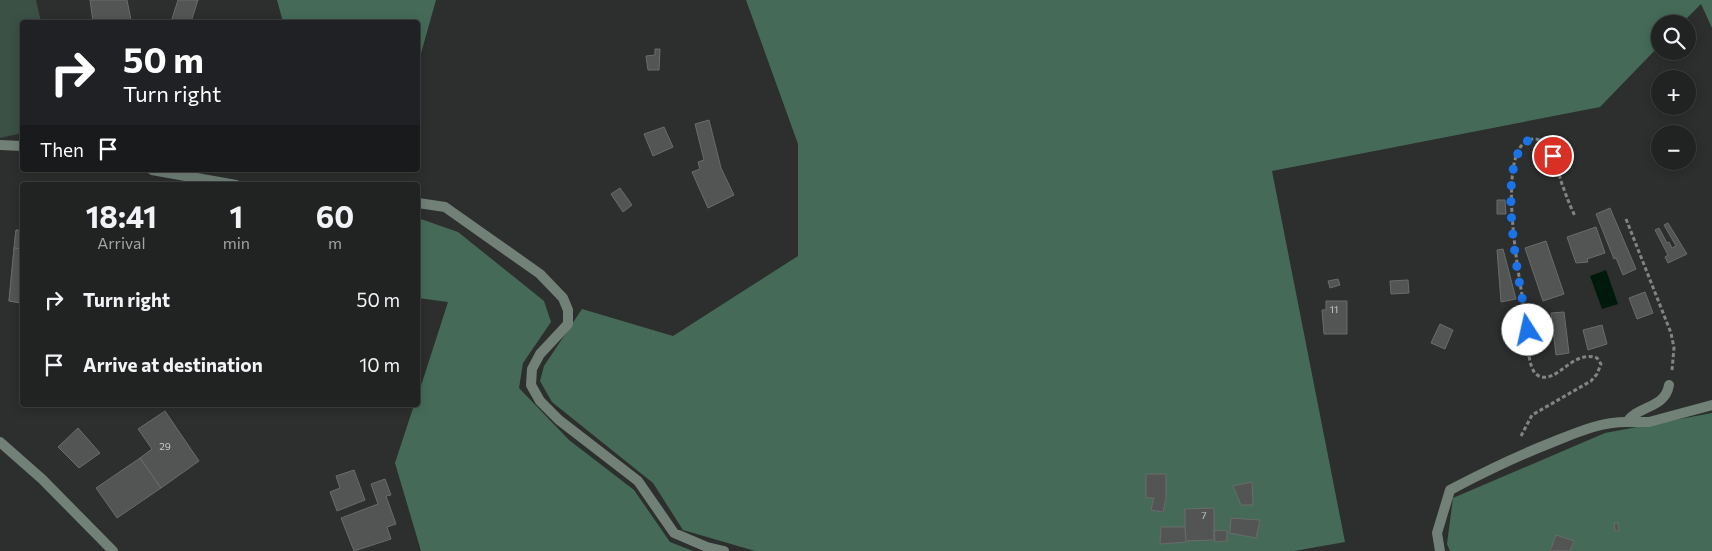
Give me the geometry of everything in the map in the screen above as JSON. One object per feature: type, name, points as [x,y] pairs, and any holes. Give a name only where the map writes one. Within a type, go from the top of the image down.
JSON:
[{"type":"street","points":[[0,145],[20,146]]},
{"type":"street","points":[[163,172],[219,182]]},
{"type":"street","points":[[420,203],[445,207],[540,274],[563,298],[568,310],[568,324],[540,354],[532,369],[531,385],[540,401],[559,420],[638,481],[674,533],[706,547],[724,551]]},
{"type":"street","points":[[1627,422],[1631,415],[1659,402],[1667,394],[1669,385]]},
{"type":"street","points":[[1440,551],[1437,533],[1450,490],[1516,456],[1592,426],[1627,422],[1640,423],[1712,405]]},
{"type":"street","points":[[0,442],[42,479],[113,551]]},
{"type":"path","points":[[1516,456],[1522,431],[1532,415],[1590,380],[1597,374],[1601,364],[1597,358],[1584,357],[1572,360],[1554,375],[1547,377],[1539,376],[1533,371],[1530,364],[1528,330],[1512,231],[1514,161],[1519,148],[1524,142],[1531,139],[1539,140],[1550,149],[1575,216]]},
{"type":"path","points":[[1626,220],[1671,333],[1674,358],[1669,385]]},
{"type":"shaded area","points":[[0,0],[36,0],[41,20],[20,20],[20,133],[0,138]]},
{"type":"shaded area","points":[[277,0],[436,0],[420,57],[420,20],[282,20]]},
{"type":"shaded area","points":[[746,0],[1712,0],[1712,28],[1701,4],[1690,15],[1651,15],[1651,54],[1600,107],[1272,171],[1345,542],[1294,551],[755,551],[683,530],[653,483],[552,402],[540,381],[544,366],[582,309],[673,336],[798,256],[798,144]]},
{"type":"shaded area","points":[[420,219],[458,232],[544,301],[551,322],[523,363],[519,388],[569,440],[634,490],[670,542],[693,551],[421,551],[395,463],[413,407],[420,407],[420,389],[448,302],[420,298]]},
{"type":"shaded area","points":[[1606,270],[1618,304],[1602,309],[1590,276]]},
{"type":"shaded area","points":[[1712,413],[1712,551],[1450,551],[1447,544],[1453,498],[1605,433]]},
{"type":"building","points":[[90,0],[127,0],[131,20],[93,20]]},
{"type":"building","points":[[178,0],[198,0],[192,20],[172,20]]},
{"type":"building","points":[[655,49],[660,49],[659,70],[648,70],[646,56],[655,55]]},
{"type":"building","points":[[709,120],[721,168],[734,195],[708,208],[692,172],[700,169],[698,162],[704,160],[695,124]]},
{"type":"building","points":[[664,127],[673,147],[653,156],[644,134]]},
{"type":"building","points":[[620,188],[632,205],[623,212],[611,194]]},
{"type":"building","points":[[1497,200],[1505,200],[1506,214],[1497,214]]},
{"type":"building","points":[[1610,208],[1636,269],[1623,275],[1616,258],[1614,259],[1596,214]]},
{"type":"building","points":[[1668,223],[1687,254],[1668,263],[1665,257],[1668,255],[1655,230],[1659,228],[1672,248],[1676,246],[1664,225]]},
{"type":"building","points":[[1596,227],[1605,253],[1587,259],[1588,262],[1576,263],[1567,237]]},
{"type":"building","points":[[16,230],[20,231],[20,303],[9,301]]},
{"type":"building","points":[[16,230],[20,231],[20,249],[14,248]]},
{"type":"building","points":[[1546,241],[1564,294],[1543,301],[1525,248]]},
{"type":"building","points":[[14,248],[20,249],[20,303],[9,301]]},
{"type":"building","points":[[1503,249],[1516,299],[1501,302],[1497,250]]},
{"type":"building","points":[[1338,279],[1340,285],[1330,288],[1328,281]]},
{"type":"building","points":[[1408,280],[1409,293],[1391,294],[1390,281]]},
{"type":"building","points":[[1645,292],[1653,313],[1637,319],[1629,298]]},
{"type":"building","points":[[1326,301],[1347,301],[1347,334],[1324,334],[1322,310],[1326,310]]},
{"type":"building","points":[[1564,312],[1569,353],[1556,355],[1551,313]]},
{"type":"building","points":[[1440,324],[1453,330],[1445,349],[1431,343]]},
{"type":"building","points":[[1602,325],[1607,344],[1588,350],[1583,330]]},
{"type":"building","points":[[165,411],[199,461],[161,488],[140,458],[152,449],[138,429]]},
{"type":"building","points":[[78,428],[100,453],[79,468],[58,447]]},
{"type":"building","points":[[140,458],[161,488],[117,518],[96,488]]},
{"type":"building","points":[[354,470],[365,500],[337,511],[330,492],[340,488],[336,476]]},
{"type":"building","points":[[1146,474],[1166,474],[1166,498],[1163,512],[1151,510],[1154,498],[1146,498]]},
{"type":"building","points":[[385,479],[391,495],[386,496],[396,524],[387,527],[391,539],[354,551],[341,518],[378,504],[371,484]]},
{"type":"building","points":[[1252,482],[1253,505],[1241,505],[1233,486]]},
{"type":"building","points":[[1214,508],[1214,540],[1185,541],[1185,509]]},
{"type":"building","points":[[1231,518],[1260,520],[1256,538],[1230,533]]},
{"type":"building","points":[[1614,523],[1618,523],[1619,531],[1615,531]]},
{"type":"building","points":[[1161,527],[1185,527],[1186,542],[1160,544]]},
{"type":"building","points":[[1214,531],[1227,531],[1227,541],[1215,542]]},
{"type":"building","points":[[1556,535],[1574,541],[1570,551],[1550,551]]},
{"type":"route","points":[[1528,330],[1512,231],[1514,161],[1519,148],[1524,142],[1531,139],[1539,140],[1545,144],[1553,156]]}]
